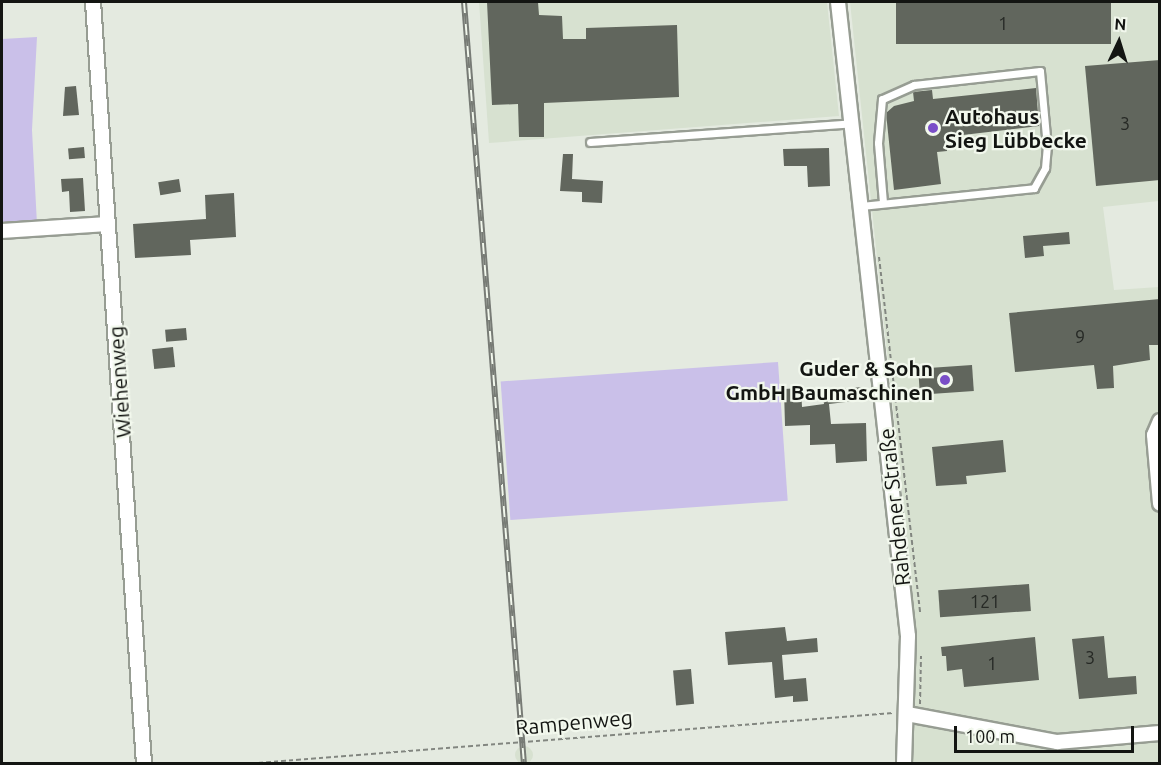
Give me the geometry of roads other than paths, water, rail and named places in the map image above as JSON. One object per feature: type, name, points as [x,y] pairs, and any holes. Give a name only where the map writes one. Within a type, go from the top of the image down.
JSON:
[{"type":"street","name":"Wiehenweg","points":[[93,2],[144,764]]},
{"type":"street","name":"Rahdener Straße","points":[[838,2],[908,636],[904,764]]},
{"type":"street","points":[[2,231],[108,224]]},
{"type":"street","points":[[1160,421],[1154,435],[1160,504]]},
{"type":"street","points":[[907,714],[1057,742],[1160,733]]},
{"type":"lane","points":[[861,206],[1034,188],[1045,168],[1047,147],[1040,71],[914,85],[882,99],[878,143],[883,203]]},
{"type":"lane","points":[[590,142],[852,123]]},
{"type":"railway","points":[[464,2],[524,764]]},
{"type":"place","name":"Autohaus Sieg Lübbecke","points":[[933,128]]},
{"type":"place","name":"Guder & Sohn GmbH Baumaschinen","points":[[945,380]]}]
